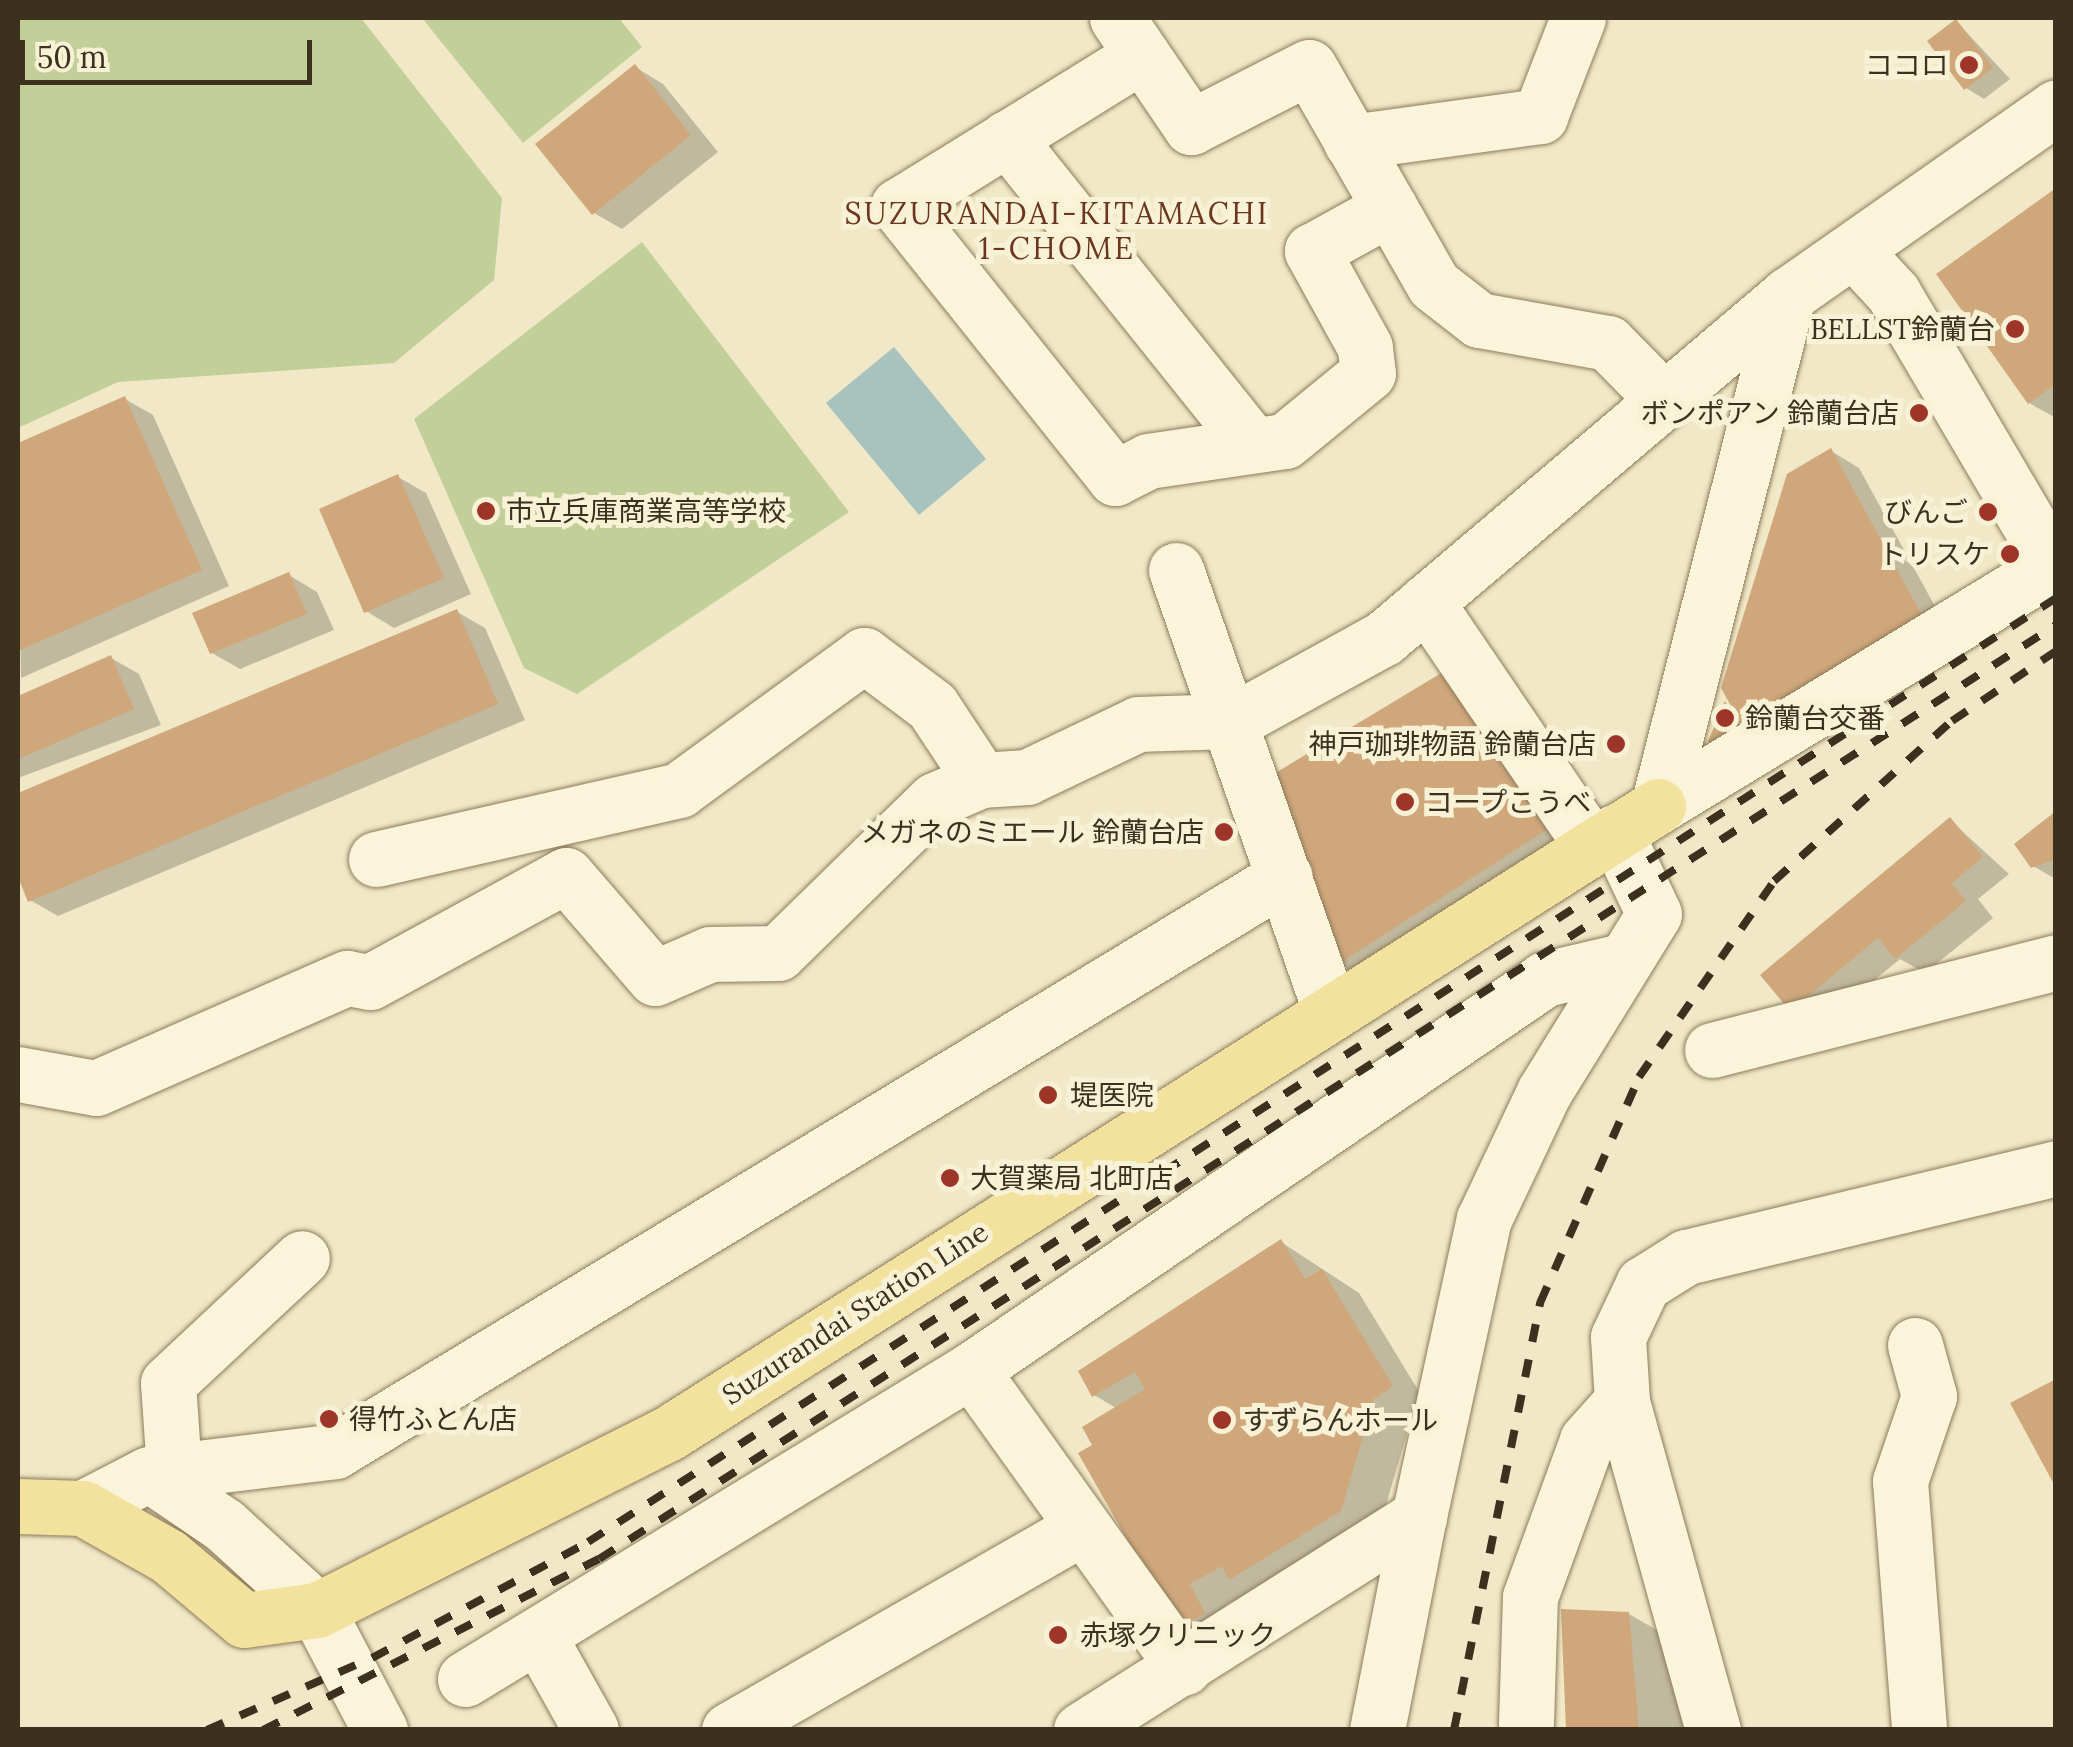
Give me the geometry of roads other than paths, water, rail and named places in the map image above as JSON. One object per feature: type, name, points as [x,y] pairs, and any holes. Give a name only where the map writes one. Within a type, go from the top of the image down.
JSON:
[{"type":"main road","name":"Suzurandai Station Line","points":[[18,1506],[83,1508],[168,1556],[244,1620],[317,1610],[668,1432],[1330,1009],[1622,828]]},
{"type":"street","points":[[1351,142],[1540,116],[1578,18]]},
{"type":"street","points":[[1390,208],[1312,251],[1365,347],[1368,373],[1285,440],[1148,461],[1114,478],[898,206],[1008,138],[1129,36],[1191,128],[1309,67],[1351,142],[1390,208],[1434,285],[1479,320],[1608,343],[1660,396]]},
{"type":"street","points":[[18,1074],[96,1088],[347,978],[370,982],[566,876],[654,978],[710,954],[778,953],[935,800],[981,780],[1027,777],[1138,724],[1232,720],[1384,638],[1660,396],[1788,295],[1857,254],[2056,107]]},
{"type":"street","points":[[1008,138],[1253,446]]},
{"type":"street","points":[[1622,828],[2054,567],[1894,293],[1857,254]]},
{"type":"street","points":[[1622,828],[1788,295]]},
{"type":"street","points":[[1176,570],[1232,720],[1330,1009]]},
{"type":"street","points":[[1377,1730],[1484,1219],[1544,1092],[1654,914],[1622,828],[1426,602]]},
{"type":"street","points":[[376,859],[680,790],[864,655],[932,706],[981,780]]},
{"type":"street","points":[[83,1508],[161,1473],[334,1451],[1285,876]]},
{"type":"street","points":[[465,1679],[540,1639],[971,1370],[1546,979],[1622,961]]},
{"type":"street","points":[[1712,1050],[2056,962]]},
{"type":"street","points":[[1713,1730],[1622,1401],[1618,1337],[1643,1284],[1686,1257],[2056,1168]]},
{"type":"street","points":[[161,1473],[168,1383],[302,1258]]},
{"type":"street","points":[[1916,1345],[1930,1396],[1900,1480],[1919,1730]]},
{"type":"street","points":[[971,1370],[1184,1668]]},
{"type":"street","points":[[1526,1723],[1530,1597],[1586,1440],[1622,1401]]},
{"type":"street","points":[[161,1473],[317,1610],[380,1730]]},
{"type":"street","points":[[1081,1730],[1419,1516]]},
{"type":"street","points":[[729,1730],[1083,1527]]},
{"type":"street","points":[[540,1639],[591,1730]]},
{"type":"water","points":[[894,347],[986,459],[919,515],[826,403]]},
{"type":"railway","points":[[207,1730],[372,1658],[588,1542],[2056,598]]},
{"type":"railway","points":[[263,1730],[599,1559],[2056,625]]},
{"type":"railway","points":[[1454,1730],[1540,1303],[1639,1077],[1774,881],[1952,721],[2056,651]]},
{"type":"place","name":"ココロ","points":[[1969,65]]},
{"type":"place","name":"BELLST鈴蘭台","points":[[2015,329]]},
{"type":"place","name":"ボンポアン 鈴蘭台店","points":[[1919,413]]},
{"type":"place","name":"市立兵庫商業高等学校","points":[[486,511]]},
{"type":"place","name":"びんご","points":[[1988,512]]},
{"type":"place","name":"トリスケ","points":[[2010,554]]},
{"type":"place","name":"鈴蘭台交番","points":[[1725,718]]},
{"type":"place","name":"神戸珈琲物語 鈴蘭台店","points":[[1616,744]]},
{"type":"place","name":"コープこうべ","points":[[1405,802]]},
{"type":"place","name":"メガネのミエール 鈴蘭台店","points":[[1224,832]]},
{"type":"place","name":"堤医院","points":[[1048,1095]]},
{"type":"place","name":"大賀薬局 北町店","points":[[950,1178]]},
{"type":"place","name":"得竹ふとん店","points":[[329,1419]]},
{"type":"place","name":"すずらんホール","points":[[1222,1420]]},
{"type":"place","name":"赤塚クリニック","points":[[1058,1635]]},
{"type":"district","name":"SUZURANDAI-KITAMACHI 1-CHOME","points":[[1057,230]]}]
